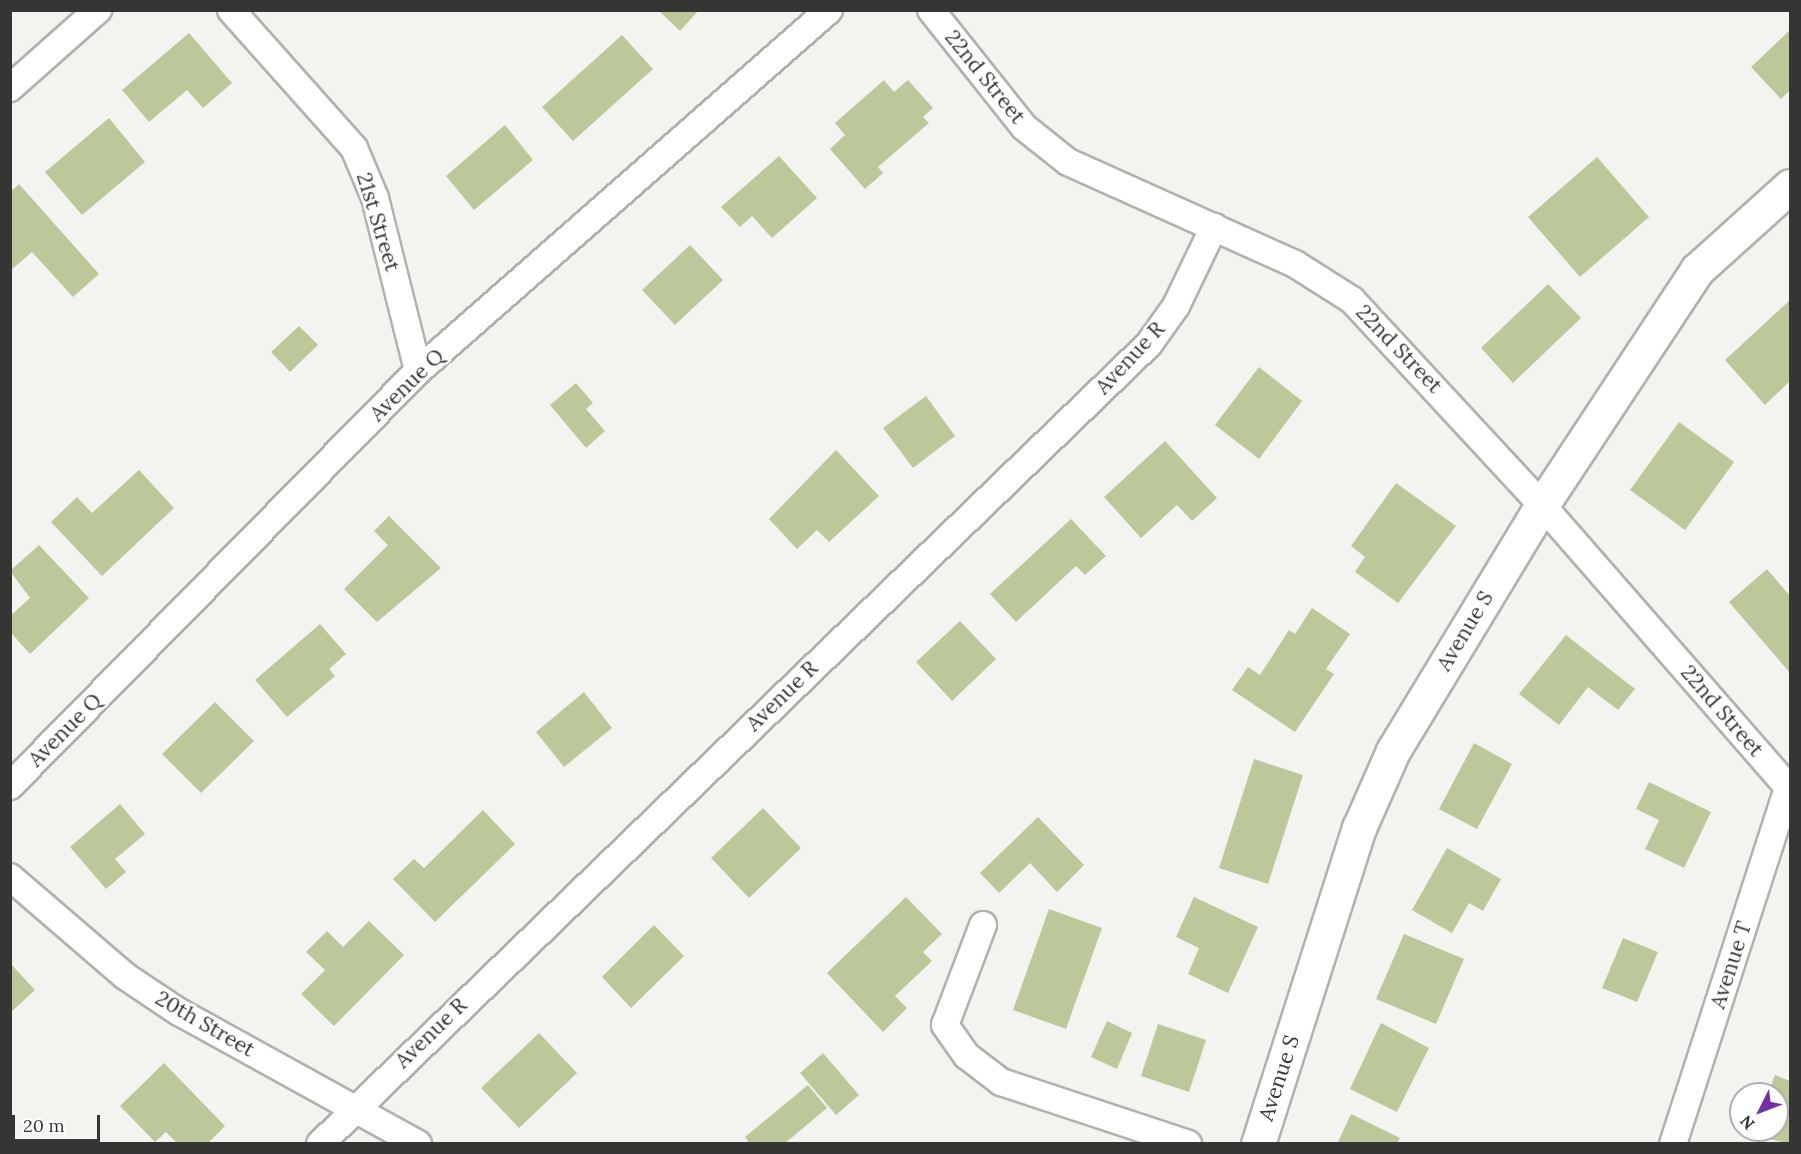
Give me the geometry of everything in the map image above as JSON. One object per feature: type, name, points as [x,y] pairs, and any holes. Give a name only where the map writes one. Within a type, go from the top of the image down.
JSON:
[{"type":"street","points":[[10,88],[98,10]]},
{"type":"street","name":"21st Street","points":[[231,10],[354,148],[375,198],[418,371]]},
{"type":"street","name":"Avenue Q","points":[[10,786],[418,371],[829,10]]},
{"type":"street","name":"22nd Street","points":[[931,10],[1024,127],[1068,162],[1295,264],[1352,300],[1542,505],[1789,788]]},
{"type":"street","name":"Avenue S","points":[[1258,1143],[1363,818],[1393,751],[1542,505],[1697,270],[1790,186]]},
{"type":"street","name":"Avenue R","points":[[320,1143],[354,1107],[1149,344],[1176,306],[1214,227]]},
{"type":"street","name":"Avenue T","points":[[1673,1143],[1789,788]]},
{"type":"street","name":"20th Street","points":[[10,877],[125,976],[418,1143]]},
{"type":"street","points":[[983,925],[945,1025],[966,1056],[1001,1082],[1188,1143]]},
{"type":"building","points":[[658,10],[699,10],[680,31]]},
{"type":"building","points":[[1790,30],[1790,90],[1781,99],[1751,67]]},
{"type":"building","points":[[189,33],[232,83],[203,108],[187,90],[149,122],[122,90]]},
{"type":"building","points":[[622,35],[653,69],[573,141],[542,107]]},
{"type":"building","points":[[884,80],[894,92],[908,80],[933,108],[923,117],[929,123],[878,167],[883,173],[865,189],[830,149],[845,135],[835,123]]},
{"type":"building","points":[[109,118],[145,162],[82,215],[45,172]]},
{"type":"building","points":[[505,125],[533,160],[474,210],[446,176]]},
{"type":"building","points":[[779,156],[817,198],[772,238],[752,216],[740,227],[721,207]]},
{"type":"building","points":[[1597,157],[1649,217],[1580,277],[1528,217]]},
{"type":"building","points":[[19,184],[99,274],[73,297],[32,252],[10,271],[10,192]]},
{"type":"building","points":[[690,245],[723,280],[675,325],[642,290]]},
{"type":"building","points":[[1548,284],[1581,318],[1513,383],[1481,348]]},
{"type":"building","points":[[1790,300],[1790,381],[1765,405],[1725,360]]},
{"type":"building","points":[[299,326],[318,345],[290,372],[271,352]]},
{"type":"building","points":[[1259,367],[1302,401],[1259,459],[1215,425]]},
{"type":"building","points":[[576,383],[593,403],[586,409],[605,431],[586,448],[550,405]]},
{"type":"building","points":[[926,396],[955,436],[913,468],[883,428]]},
{"type":"building","points":[[1679,422],[1734,462],[1685,530],[1630,490]]},
{"type":"building","points":[[1165,441],[1217,498],[1192,521],[1177,505],[1141,538],[1104,497]]},
{"type":"building","points":[[836,450],[879,496],[829,542],[817,530],[797,549],[769,519]]},
{"type":"building","points":[[139,470],[174,508],[102,576],[51,522],[77,497],[92,513]]},
{"type":"building","points":[[1396,483],[1456,526],[1398,603],[1355,572],[1365,557],[1351,546]]},
{"type":"building","points":[[389,516],[441,568],[377,622],[344,589],[388,545],[374,531]]},
{"type":"building","points":[[1071,519],[1106,556],[1085,575],[1076,566],[1016,622],[990,594]]},
{"type":"building","points":[[39,545],[89,598],[30,654],[10,632],[10,616],[30,598],[10,571]]},
{"type":"building","points":[[1767,569],[1790,596],[1790,673],[1729,602]]},
{"type":"building","points":[[1312,608],[1350,634],[1326,669],[1334,674],[1295,732],[1232,690],[1248,667],[1260,675],[1289,630],[1295,634]]},
{"type":"building","points":[[960,621],[996,659],[952,701],[916,662]]},
{"type":"building","points":[[320,624],[346,654],[329,669],[335,676],[287,717],[255,680]]},
{"type":"building","points":[[1566,635],[1635,689],[1618,710],[1588,687],[1559,725],[1519,694]]},
{"type":"building","points":[[584,692],[612,728],[564,767],[536,732]]},
{"type":"building","points":[[215,702],[254,741],[201,793],[162,754]]},
{"type":"building","points":[[1474,743],[1512,764],[1477,829],[1439,809]]},
{"type":"building","points":[[1254,759],[1303,775],[1268,884],[1219,868]]},
{"type":"building","points":[[1649,782],[1711,812],[1684,868],[1645,849],[1659,820],[1636,809]]},
{"type":"building","points":[[120,804],[145,834],[115,859],[126,872],[106,889],[70,847]]},
{"type":"building","points":[[763,808],[801,848],[749,898],[711,858]]},
{"type":"building","points":[[483,810],[515,844],[435,922],[393,879],[414,859],[424,868]]},
{"type":"building","points":[[1038,817],[1084,865],[1057,892],[1030,863],[999,893],[980,873]]},
{"type":"building","points":[[1447,848],[1501,879],[1483,911],[1469,903],[1452,933],[1412,910]]},
{"type":"building","points":[[906,897],[942,934],[923,952],[932,961],[895,996],[907,1008],[883,1032],[827,973]]},
{"type":"building","points":[[1194,897],[1258,927],[1228,993],[1188,974],[1199,948],[1176,937]]},
{"type":"building","points":[[1049,909],[1102,928],[1066,1029],[1013,1010]]},
{"type":"building","points":[[369,921],[404,955],[334,1026],[301,994],[325,970],[306,952],[327,931],[343,947]]},
{"type":"building","points":[[654,925],[684,956],[631,1008],[602,977]]},
{"type":"building","points":[[1404,934],[1464,959],[1436,1024],[1376,999]]},
{"type":"building","points":[[1623,938],[1658,952],[1637,1002],[1602,988]]},
{"type":"building","points":[[10,963],[35,990],[10,1013]]},
{"type":"building","points":[[1107,1021],[1132,1033],[1117,1069],[1091,1057]]},
{"type":"building","points":[[1381,1023],[1429,1048],[1397,1112],[1350,1089]]},
{"type":"building","points":[[1158,1024],[1206,1040],[1189,1092],[1141,1076]]},
{"type":"building","points":[[539,1033],[577,1073],[519,1128],[481,1088]]},
{"type":"building","points":[[823,1053],[859,1095],[836,1115],[800,1073]]},
{"type":"building","points":[[164,1063],[225,1126],[207,1144],[178,1144],[166,1132],[155,1142],[120,1106]]},
{"type":"building","points":[[1775,1075],[1790,1081],[1790,1144],[1782,1142],[1789,1142],[1789,1082],[1772,1082]]},
{"type":"building","points":[[808,1085],[827,1108],[784,1144],[750,1144],[745,1137]]},
{"type":"building","points":[[1351,1114],[1400,1138],[1397,1144],[1337,1144]]}]
